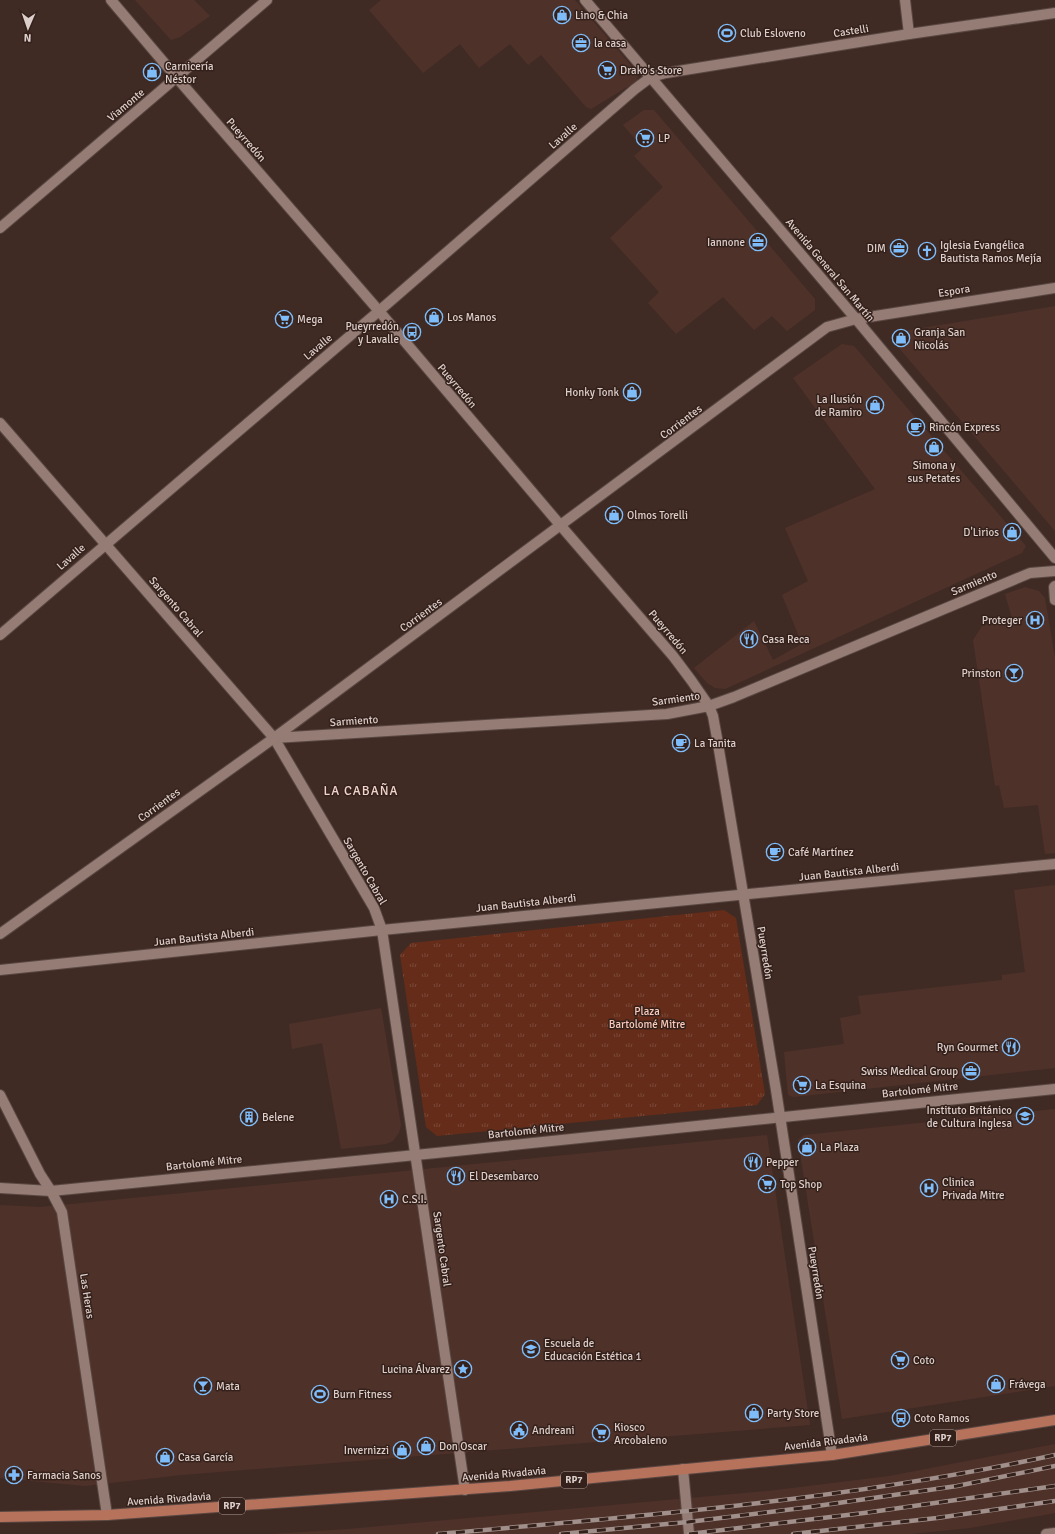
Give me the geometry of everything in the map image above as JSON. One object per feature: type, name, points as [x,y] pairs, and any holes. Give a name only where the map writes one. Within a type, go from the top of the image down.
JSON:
[{"type":"main road","name":"Avenida Rivadavia","points":[[0,1518],[108,1515],[465,1490],[832,1455],[1055,1420]]},
{"type":"street","name":"Pueyrredón","points":[[111,0],[379,311],[560,526],[673,656],[709,706],[713,716],[717,738],[780,1117],[832,1455]]},
{"type":"street","name":"Viamonte","points":[[0,228],[267,0]]},
{"type":"street","name":"Avenida General San Martín","points":[[584,0],[856,319],[1055,558]]},
{"type":"street","points":[[905,0],[909,34]]},
{"type":"street","name":"Castelli","points":[[651,77],[909,34],[1055,13]]},
{"type":"street","name":"Lavalle","points":[[0,635],[379,311],[635,89],[651,77]]},
{"type":"street","name":"Espora","points":[[856,319],[1055,288]]},
{"type":"street","name":"Corrientes","points":[[0,934],[274,738],[827,327],[856,319]]},
{"type":"street","name":"Sargento Cabral","points":[[0,423],[274,738],[374,908],[382,930],[465,1490]]},
{"type":"street","name":"Sarmiento","points":[[274,738],[667,714],[709,706],[734,697],[1030,573],[1055,571]]},
{"type":"street","points":[[1055,586],[1055,600]]},
{"type":"street","name":"Juan Bautista Alberdi","points":[[0,970],[382,930],[1055,864]]},
{"type":"street","name":"Bartolomé Mitre","points":[[0,1188],[51,1191],[1055,1089]]},
{"type":"street","name":"Las Heras","points":[[0,1095],[40,1174],[62,1212],[108,1515]]},
{"type":"street","points":[[683,1469],[689,1534]]},
{"type":"street","points":[[1046,1534],[1055,1533]]},
{"type":"shaded area","points":[[135,0],[194,0],[210,16],[180,37],[171,40]]},
{"type":"shaded area","points":[[381,0],[575,0],[635,70],[638,75],[637,81],[591,109],[586,107],[541,55],[528,65],[510,44],[479,68],[460,44],[423,73],[369,10]]},
{"type":"shaded area","points":[[644,110],[654,110],[815,299],[815,310],[787,331],[772,316],[754,330],[723,297],[676,334],[648,303],[659,292],[610,238],[663,187],[634,156],[643,148],[623,125]]},
{"type":"shaded area","points":[[1055,306],[1055,531],[893,341],[898,332]]},
{"type":"shaded area","points":[[842,344],[854,346],[1026,546],[1022,553],[725,689],[715,688],[707,683],[694,668],[754,621],[773,660],[802,644],[782,595],[808,581],[785,528],[875,489],[793,378]]},
{"type":"shaded area","points":[[1025,587],[1039,591],[1045,598],[1055,658],[1055,853],[1045,854],[1038,805],[1004,808],[999,785],[995,786],[973,640],[982,626],[1012,618],[1005,594]]},
{"type":"shaded area","points":[[1055,885],[1055,1068],[794,1097],[788,1095],[784,1052],[844,1044],[840,1018],[861,1014],[858,996],[1002,980],[1002,975],[1025,972],[1014,890]]},
{"type":"shaded area","points":[[381,1008],[401,1125],[399,1133],[393,1141],[386,1144],[341,1149],[322,1043],[292,1049],[289,1024]]},
{"type":"shaded area","points":[[1055,1109],[1055,1386],[842,1419],[798,1140],[804,1135]]},
{"type":"shaded area","points":[[767,1135],[810,1425],[181,1475],[85,1486],[0,1478],[0,1205],[41,1207]]},
{"type":"shaded area","points":[[1055,1444],[1055,1513],[970,1528],[911,1534],[273,1534],[348,1529],[768,1491],[889,1476]]},
{"type":"green space","name":"Plaza Bartolomé Mitre","points":[[724,910],[736,918],[765,1094],[757,1105],[437,1136],[426,1127],[400,955],[411,943]]},
{"type":"railway","points":[[438,1534],[670,1513],[825,1495],[979,1470],[1055,1455]]},
{"type":"railway","points":[[561,1534],[688,1522],[810,1507],[957,1486],[1055,1466]]},
{"type":"railway","points":[[689,1534],[864,1513],[1055,1486]]},
{"type":"railway","points":[[793,1534],[937,1518],[1055,1501]]},
{"type":"place","name":"Lino & Chia","points":[[562,15]]},
{"type":"place","name":"Club Esloveno","points":[[727,33]]},
{"type":"place","name":"la casa","points":[[581,43]]},
{"type":"place","name":"Drako's Store","points":[[607,70]]},
{"type":"place","name":"Carnicería Néstor","points":[[152,72]]},
{"type":"place","name":"LP","points":[[645,138]]},
{"type":"place","name":"Iannone","points":[[758,242]]},
{"type":"place","name":"DIM","points":[[899,248]]},
{"type":"place","name":"Iglesia Evangélica Bautista Ramos Mejía","points":[[927,251]]},
{"type":"place","name":"Los Manos","points":[[434,317]]},
{"type":"place","name":"Mega","points":[[284,319]]},
{"type":"place","name":"Pueyrredón y Lavalle","points":[[412,332]]},
{"type":"place","name":"Granja San Nicolás","points":[[901,338]]},
{"type":"place","name":"Honky Tonk","points":[[632,392]]},
{"type":"place","name":"La Ilusión de Ramiro","points":[[875,405]]},
{"type":"place","name":"Rincón Express","points":[[916,427]]},
{"type":"place","name":"Simona y sus Petates","points":[[934,447]]},
{"type":"place","name":"Olmos Torelli","points":[[614,515]]},
{"type":"place","name":"D'Lirios","points":[[1012,532]]},
{"type":"place","name":"Proteger","points":[[1035,620]]},
{"type":"place","name":"Casa Reca","points":[[749,639]]},
{"type":"place","name":"Prinston","points":[[1014,673]]},
{"type":"place","name":"La Tanita","points":[[681,743]]},
{"type":"place","name":"Café Martínez","points":[[775,852]]},
{"type":"place","name":"Ryn Gourmet","points":[[1011,1047]]},
{"type":"place","name":"Swiss Medical Group","points":[[971,1071]]},
{"type":"place","name":"La Esquina","points":[[802,1085]]},
{"type":"place","name":"Instituto Británico de Cultura Inglesa","points":[[1025,1116]]},
{"type":"place","name":"Belene","points":[[249,1117]]},
{"type":"place","name":"La Plaza","points":[[807,1147]]},
{"type":"place","name":"Pepper","points":[[753,1162]]},
{"type":"place","name":"El Desembarco","points":[[456,1176]]},
{"type":"place","name":"Top Shop","points":[[767,1184]]},
{"type":"place","name":"Clinica Privada Mitre","points":[[929,1188]]},
{"type":"place","name":"C.S.I.","points":[[389,1199]]},
{"type":"place","name":"Escuela de Educación Estética 1","points":[[531,1349]]},
{"type":"place","name":"Coto","points":[[900,1360]]},
{"type":"place","name":"Lucina Álvarez","points":[[463,1369]]},
{"type":"place","name":"Frávega","points":[[996,1384]]},
{"type":"place","name":"Mata","points":[[203,1386]]},
{"type":"place","name":"Burn Fitness","points":[[320,1394]]},
{"type":"place","name":"Party Store","points":[[754,1413]]},
{"type":"place","name":"Coto Ramos","points":[[901,1418]]},
{"type":"place","name":"Andreani","points":[[519,1430]]},
{"type":"place","name":"Kiosco Arcobaleno","points":[[601,1433]]},
{"type":"place","name":"Don Oscar","points":[[426,1446]]},
{"type":"place","name":"Invernizzi","points":[[402,1450]]},
{"type":"place","name":"Casa García","points":[[165,1457]]},
{"type":"place","name":"Farmacia Sanos","points":[[14,1475]]},
{"type":"district","name":"LA CABAÑA","points":[[361,791]]}]
